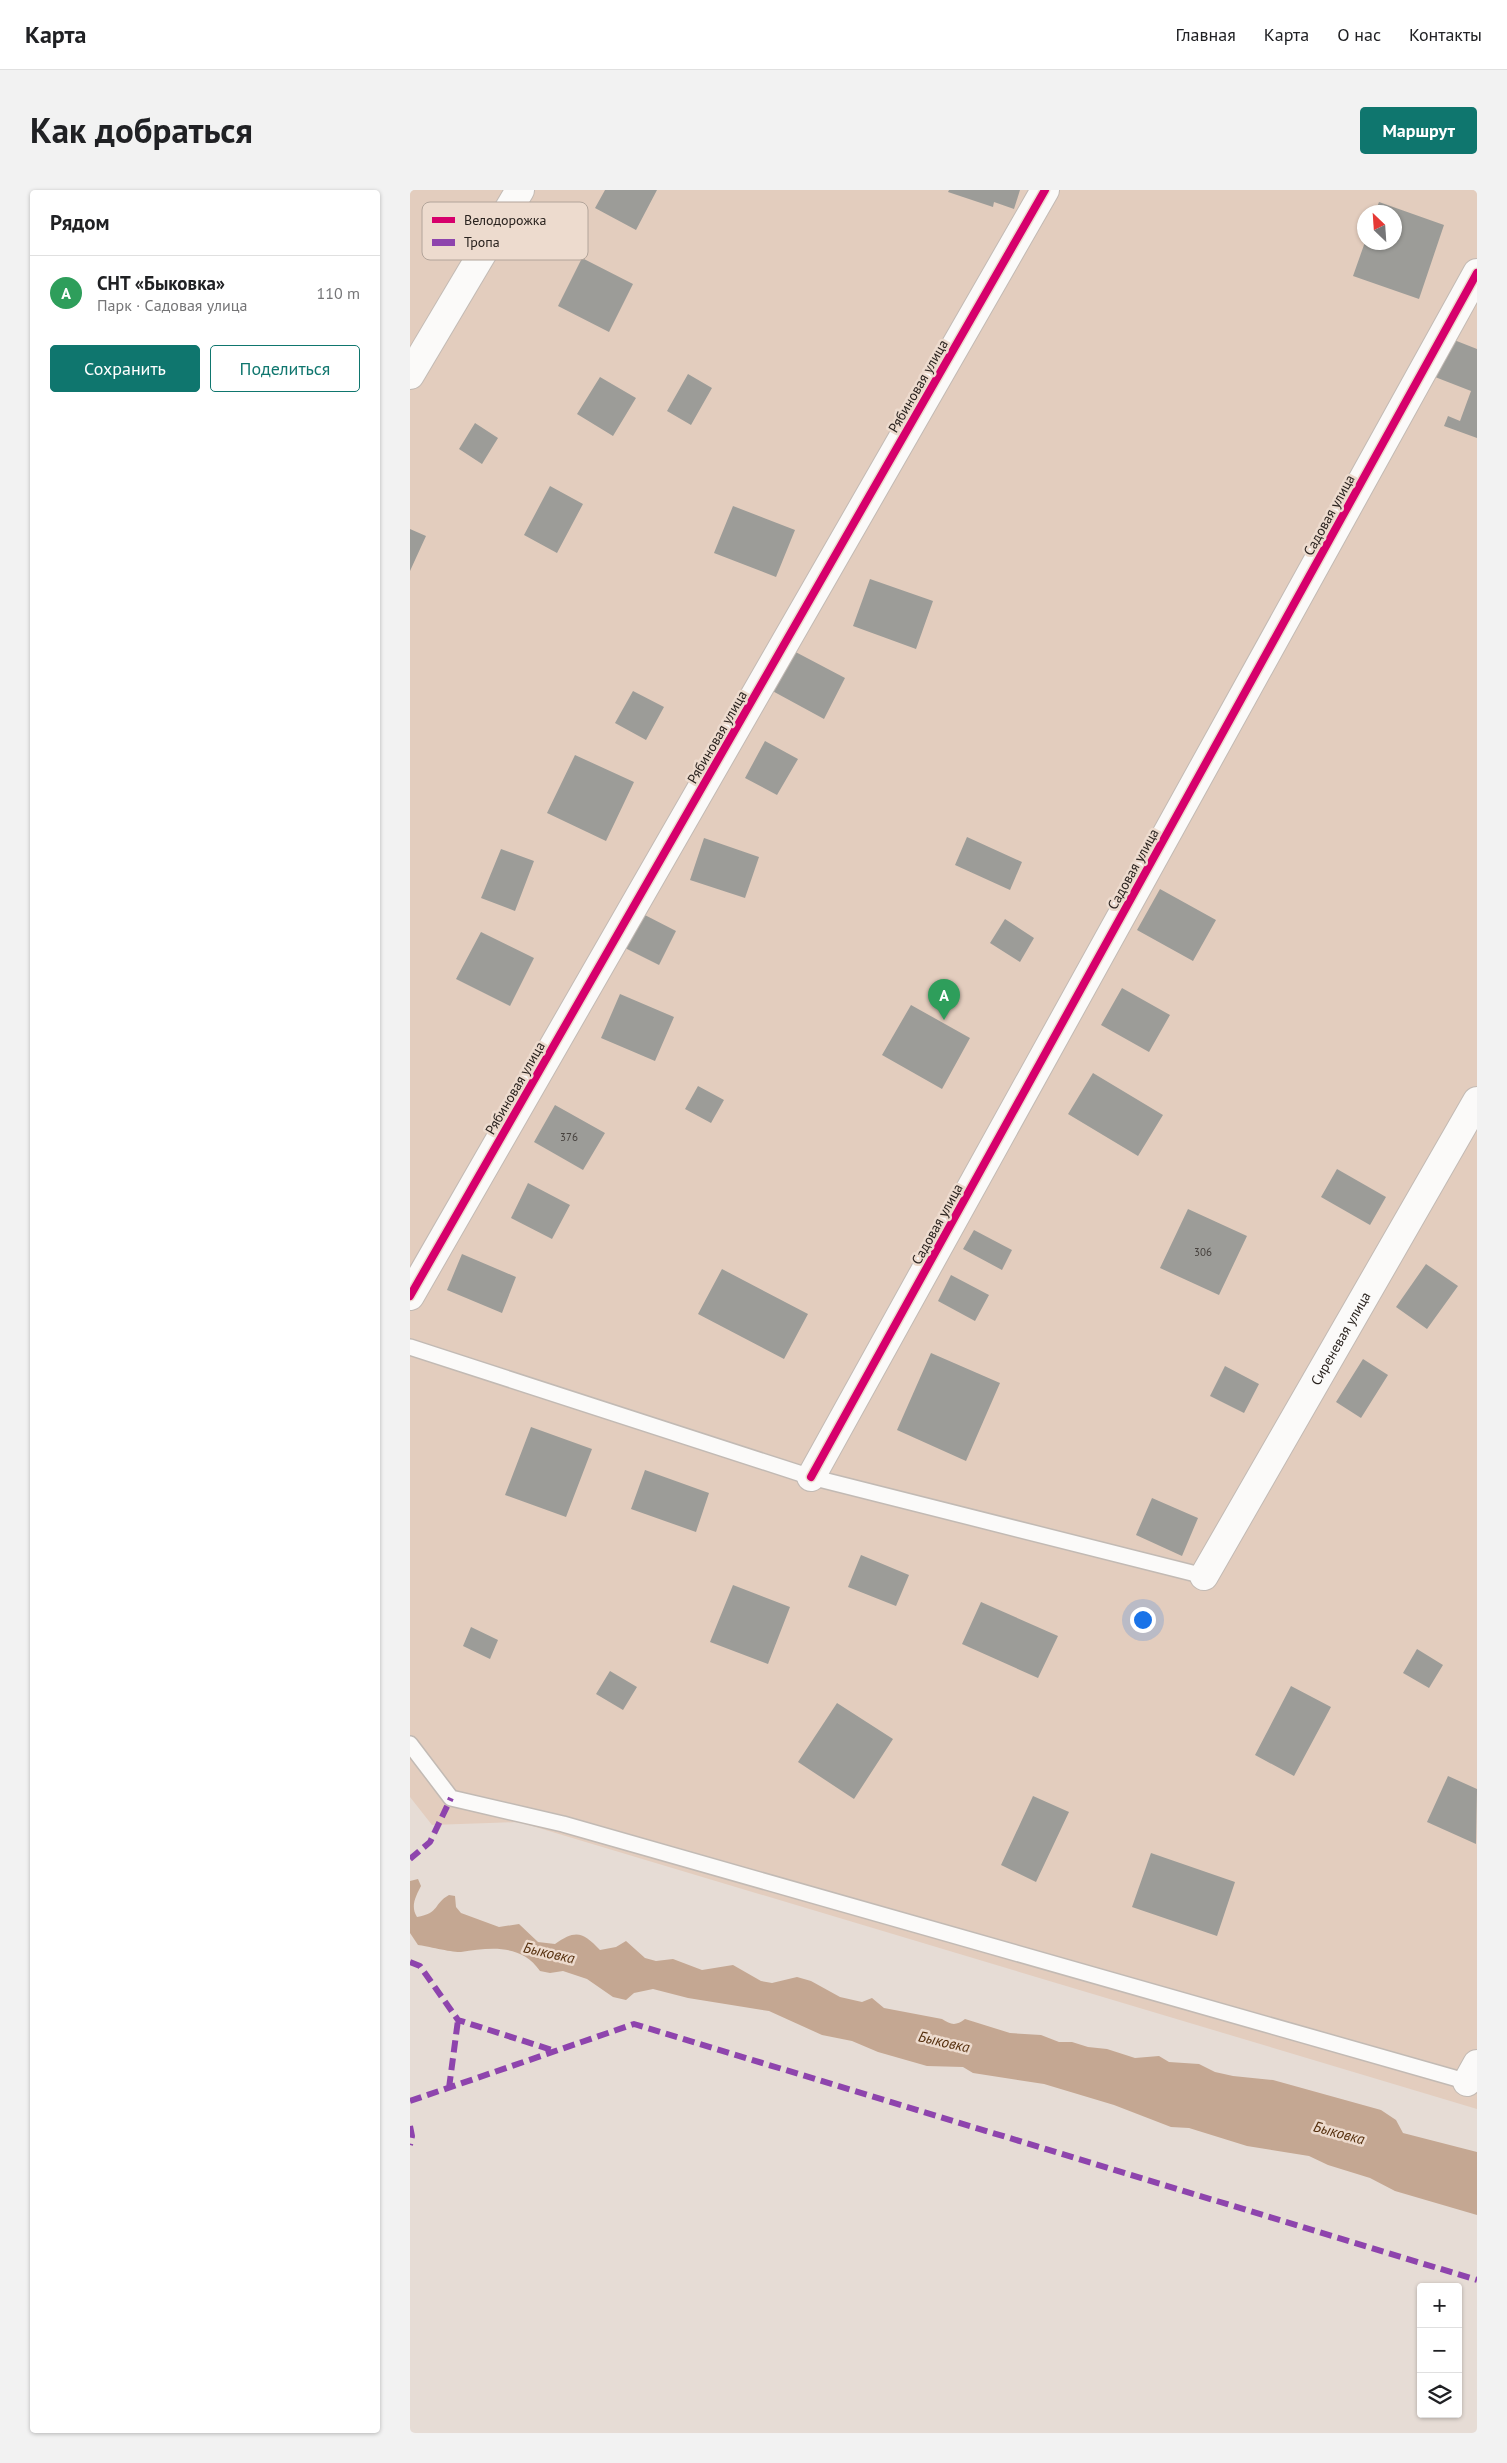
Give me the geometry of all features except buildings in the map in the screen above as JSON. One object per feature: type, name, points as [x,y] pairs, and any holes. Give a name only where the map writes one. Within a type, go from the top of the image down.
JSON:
[{"type":"street","points":[[513,202],[520,190]]},
{"type":"street","name":"Рябиновая улица","points":[[410,1296],[1045,190]]},
{"type":"street","points":[[410,375],[478,260]]},
{"type":"street","name":"Садовая улица","points":[[811,1477],[1477,274]]},
{"type":"street","name":"Сиреневая улица","points":[[1204,1576],[1477,1101]]},
{"type":"lane","points":[[410,1347],[811,1477],[1204,1576]]},
{"type":"lane","points":[[410,1744],[451,1798],[563,1824],[1474,2077]]},
{"type":"shaded area","points":[[410,190],[1477,190],[1477,2109],[519,1822],[432,1825],[410,1797]]},
{"type":"water","name":"Быковка","points":[[418,1879],[421,1886],[414,1905],[417,1917],[433,1911],[449,1895],[455,1896],[456,1907],[461,1913],[499,1927],[519,1924],[538,1942],[555,1944],[568,1936],[579,1935],[589,1939],[600,1950],[616,1947],[626,1941],[645,1958],[656,1961],[673,1959],[702,1970],[733,1965],[761,1981],[772,1983],[797,1977],[811,1981],[840,1997],[862,2002],[872,1998],[884,2008],[942,2019],[956,2024],[965,2019],[1010,2033],[1041,2035],[1059,2042],[1072,2042],[1088,2047],[1107,2049],[1135,2058],[1159,2056],[1169,2062],[1199,2064],[1215,2072],[1233,2076],[1273,2080],[1381,2110],[1396,2120],[1403,2133],[1477,2152],[1477,2215],[1395,2191],[1370,2178],[1328,2165],[1309,2156],[1247,2146],[1189,2128],[1171,2127],[1114,2105],[1044,2084],[973,2073],[963,2067],[927,2066],[878,2052],[852,2041],[822,2035],[769,2011],[688,1998],[653,1989],[634,1993],[626,2000],[613,1997],[587,1979],[563,1971],[550,1973],[540,1971],[524,1956],[514,1952],[482,1949],[458,1952],[418,1945],[410,1933],[410,1881]]},
{"type":"marked path","points":[[410,1859],[430,1842],[451,1798]]},
{"type":"marked path","points":[[410,1962],[420,1966],[458,2020],[555,2051]]},
{"type":"marked path","points":[[449,2088],[458,2020]]},
{"type":"marked path","points":[[410,2101],[634,2024],[1477,2280]]},
{"type":"marked path","points":[[410,2126],[412,2136],[410,2145]]},
{"type":"cycle path","points":[[410,1296],[1045,190]]},
{"type":"cycle path","points":[[811,1477],[1477,273]]},
{"type":"place","name":"СНТ «Быковка»","points":[[944,1020]]}]
